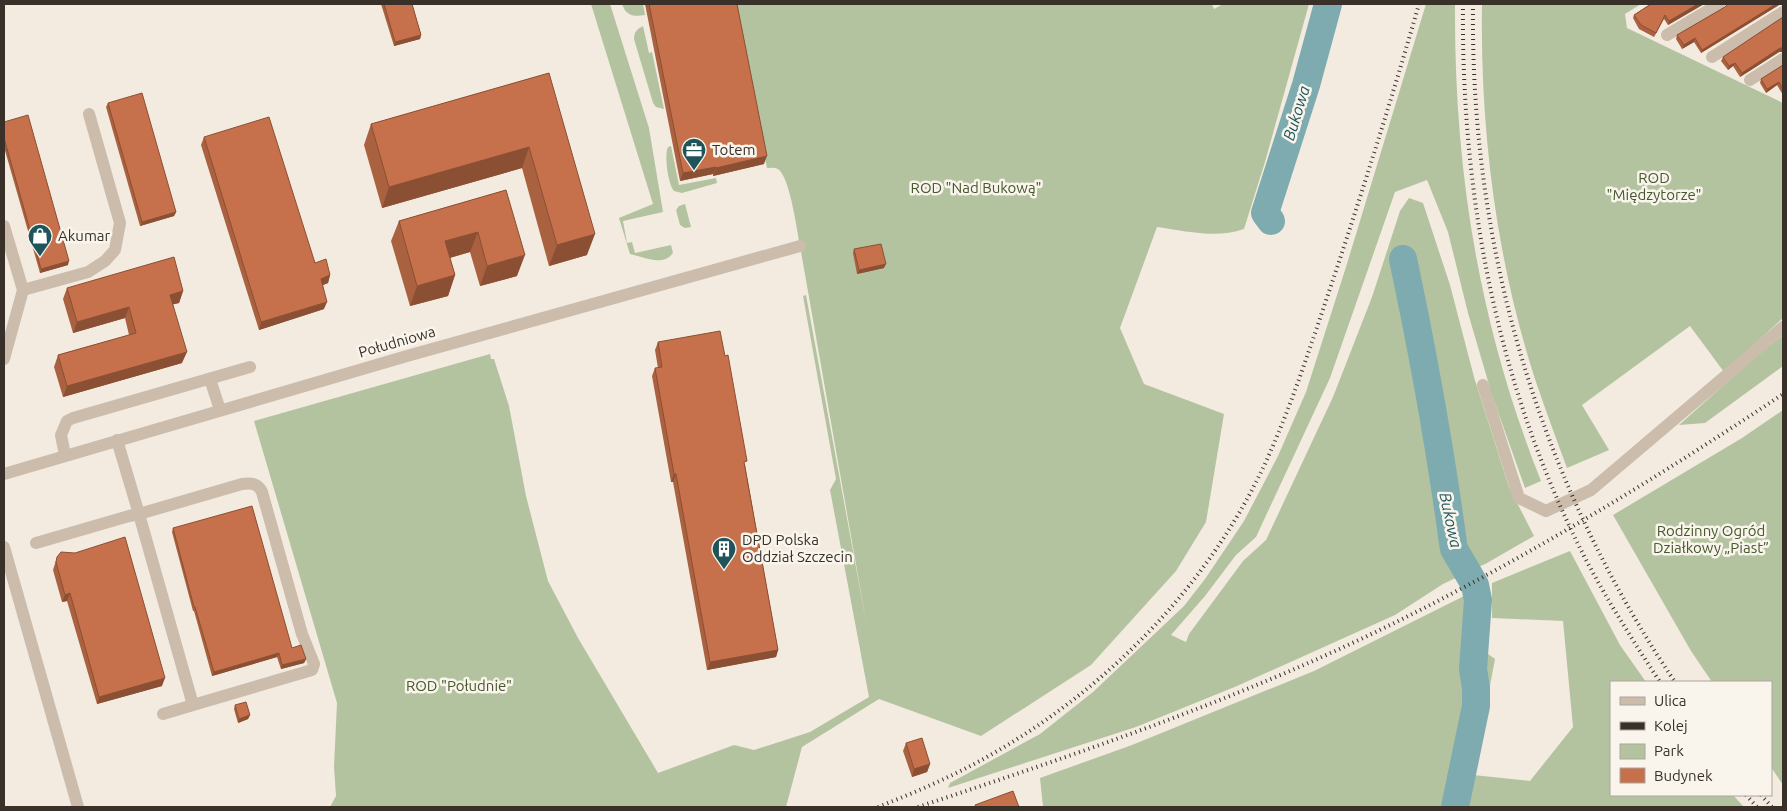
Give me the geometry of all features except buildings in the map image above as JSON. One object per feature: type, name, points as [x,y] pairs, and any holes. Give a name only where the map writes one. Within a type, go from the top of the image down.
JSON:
[{"type":"street","points":[[1668,36],[1718,4]]},
{"type":"street","points":[[1712,57],[1783,12]]},
{"type":"street","points":[[1750,80],[1783,59]]},
{"type":"street","points":[[23,290],[88,272],[115,250],[120,224],[89,114]]},
{"type":"street","points":[[4,226],[23,290],[4,359]]},
{"type":"street","name":"Południowa","points":[[4,474],[407,356],[800,246]]},
{"type":"street","points":[[1483,385],[1519,498],[1546,511],[1591,490],[1783,327]]},
{"type":"street","points":[[65,455],[61,435],[67,421],[73,418],[250,367]]},
{"type":"street","points":[[210,379],[220,410]]},
{"type":"street","points":[[117,440],[193,705]]},
{"type":"street","points":[[36,543],[242,484],[253,483],[260,488],[302,634],[314,664],[312,670],[163,714]]},
{"type":"street","points":[[4,547],[78,807]]},
{"type":"green space","points":[[591,4],[610,4],[649,128],[663,212],[623,221],[627,243],[632,242],[635,253],[671,245],[673,253],[664,259],[653,260],[630,254],[619,218],[653,204]]},
{"type":"green space","points":[[622,4],[643,4],[645,15],[631,15]]},
{"type":"green space","name":"ROD \"Nad Bukową\"","points":[[734,4],[1212,4],[1214,9],[1223,4],[1309,4],[1265,162],[1244,229],[1212,234],[1157,227],[1120,328],[1144,384],[1224,414],[1206,522],[1176,571],[1091,665],[981,736],[879,699],[802,747],[786,807],[330,807],[336,796],[334,767],[337,703],[254,421],[490,354],[491,359],[494,359],[509,406],[526,496],[548,581],[578,638],[658,773],[734,745],[754,750],[810,732],[869,697],[830,490],[836,479],[803,296],[806,295],[867,627],[795,217],[786,182],[782,174],[777,168],[767,168]]},
{"type":"green space","points":[[1426,4],[1455,4],[1459,127],[1474,247],[1486,306],[1501,364],[1519,423],[1541,481],[1525,488],[1492,395],[1468,313],[1448,232],[1427,180],[1395,192],[1330,378],[1256,537],[1236,555],[1205,596],[1171,635],[1186,642],[1189,634],[1243,561],[1266,540],[1333,397],[1372,297],[1400,211],[1409,198],[1423,203],[1450,285],[1474,377],[1509,487],[1534,536],[1487,563],[1443,584],[1395,615],[1237,686],[1136,727],[948,788],[950,783],[1040,734],[1093,692],[1184,606],[1205,579],[1244,521],[1278,456],[1306,392]]},
{"type":"green space","name":"ROD \"Międzytorze\"","points":[[1482,4],[1641,4],[1625,14],[1627,28],[1783,103],[1783,318],[1724,372],[1690,326],[1582,405],[1609,450],[1567,468],[1521,334],[1501,241],[1493,193],[1484,98]]},
{"type":"green space","points":[[643,26],[649,53],[652,52],[664,109],[656,107],[653,103],[634,39],[636,31]]},
{"type":"green space","points":[[671,146],[679,185],[716,178],[717,183],[682,193],[674,191],[668,176],[667,163],[667,151],[668,147]]},
{"type":"green space","points":[[685,204],[691,227],[685,228],[680,225],[676,210],[679,206]]},
{"type":"green space","points":[[1783,335],[1783,366],[1705,423],[1679,425],[1754,358]]},
{"type":"green space","name":"Rodzinny Ogród Działkowy „Piast”","points":[[1783,410],[1783,785],[1772,768],[1772,681],[1711,681],[1691,651],[1613,515],[1742,438]]},
{"type":"green space","points":[[1570,551],[1620,645],[1645,681],[1610,681],[1610,796],[1734,796],[1744,807],[1043,807],[1040,778],[1132,745],[1314,671],[1466,595],[1474,644],[1495,659],[1473,775],[1530,781],[1573,727],[1563,621],[1492,618],[1492,583]]},
{"type":"waterway","name":"Bukowa","points":[[1271,221],[1265,213],[1306,85],[1328,4]]},
{"type":"waterway","name":"Bukowa","points":[[1403,259],[1431,400],[1454,549],[1475,585],[1478,600],[1473,669],[1476,706],[1455,807]]},
{"type":"railway","points":[[878,807],[976,763],[1021,737],[1063,707],[1104,674],[1142,638],[1178,600],[1210,558],[1238,514],[1263,468],[1292,397],[1356,209],[1419,4]]},
{"type":"railway","points":[[1463,4],[1464,76],[1477,218],[1490,288],[1507,357],[1528,424],[1554,491],[1584,556],[1620,620],[1659,681]]},
{"type":"railway","points":[[1473,4],[1475,95],[1484,184],[1500,272],[1522,358],[1551,443],[1586,525],[1627,605],[1674,681]]},
{"type":"railway","points":[[918,807],[1076,753],[1232,695],[1284,674],[1393,624],[1507,564],[1620,498],[1783,394]]},
{"type":"railway","points":[[1747,796],[1757,807]]},
{"type":"railway","points":[[1762,796],[1772,807]]},
{"type":"place","name":"Totem","points":[[694,171]]},
{"type":"place","name":"Akumar","points":[[40,257]]},
{"type":"place","name":"DPD Polska Oddział Szczecin","points":[[724,570]]},
{"type":"park label","name":"ROD \"Południe\"","points":[[459,686]]}]
